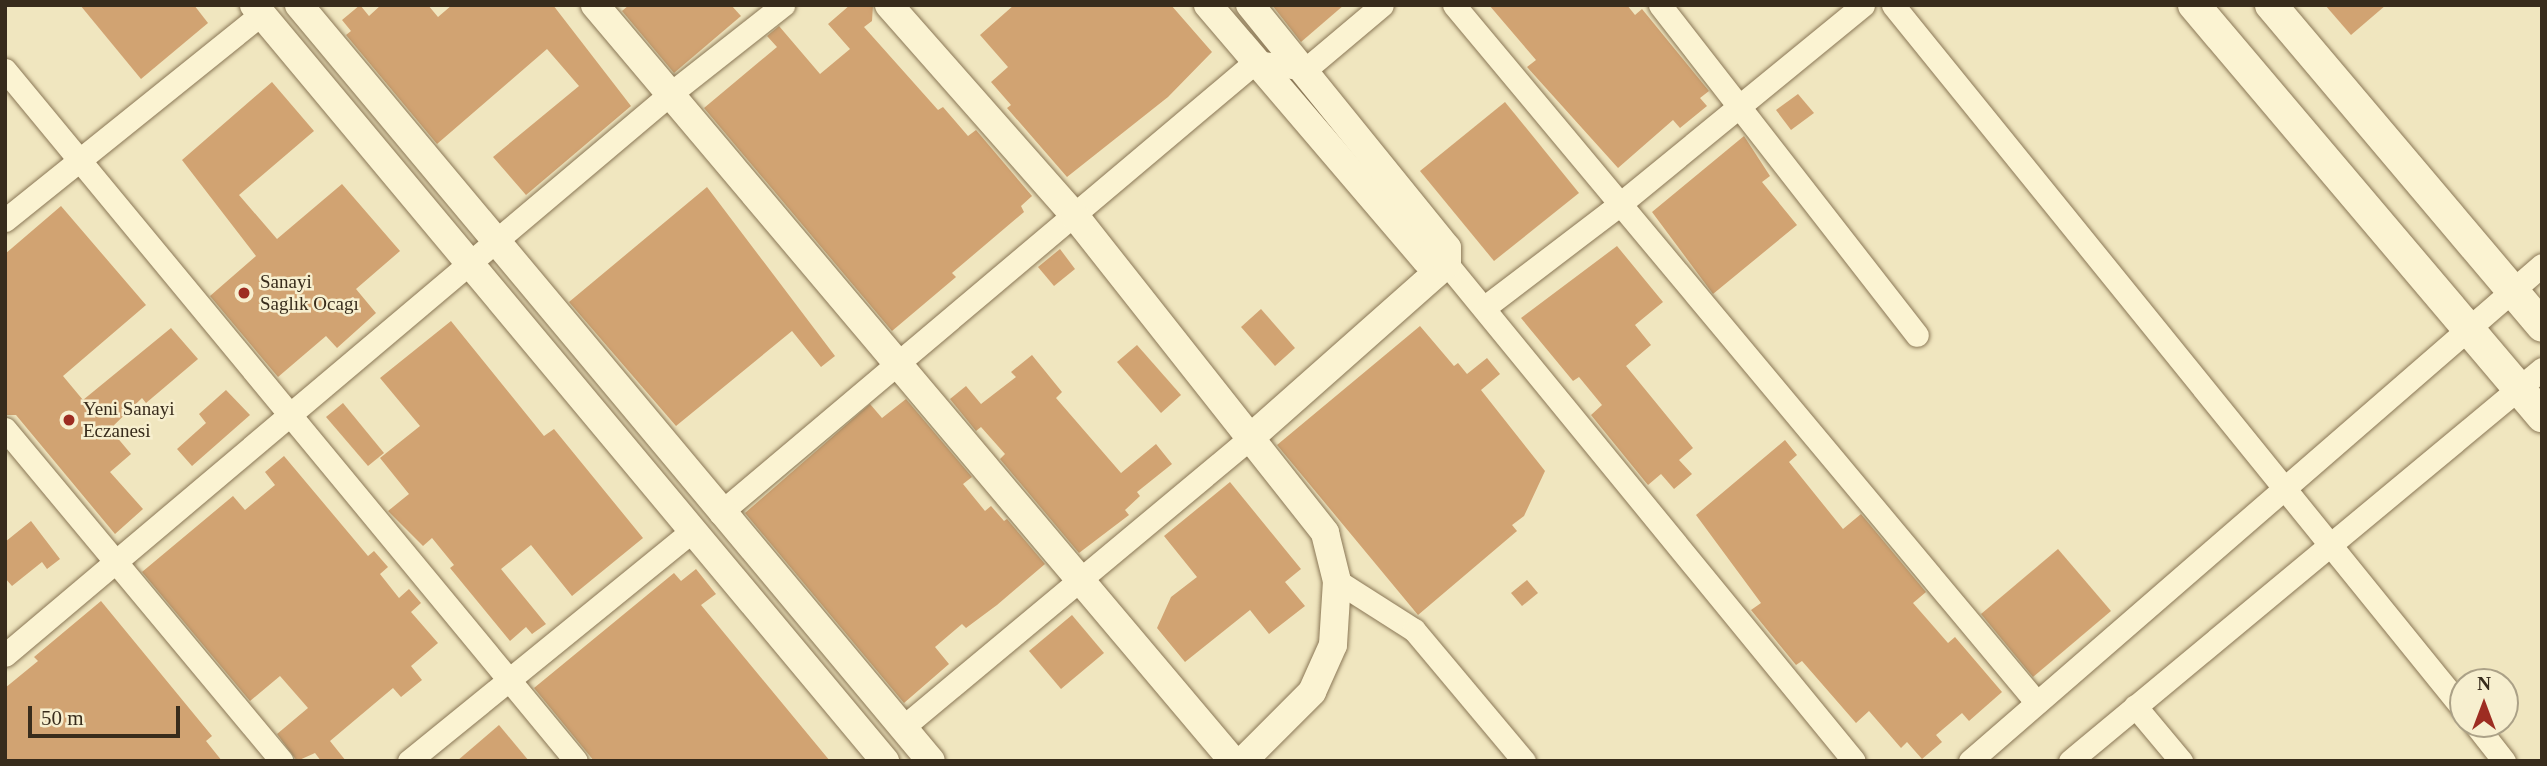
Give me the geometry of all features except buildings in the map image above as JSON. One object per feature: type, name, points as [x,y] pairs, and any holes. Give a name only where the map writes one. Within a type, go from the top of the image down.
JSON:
[{"type":"main road","points":[[2194,5],[2469,329],[2530,378],[2542,416]]},
{"type":"main road","points":[[2271,5],[2542,326]]},
{"type":"street","points":[[299,5],[498,241],[720,513],[931,761]]},
{"type":"street","points":[[595,5],[898,360],[1076,579],[1233,761]]},
{"type":"street","points":[[5,655],[292,417],[670,93],[783,5]]},
{"type":"street","points":[[889,5],[1075,216],[1325,533],[1336,581],[1333,645],[1312,692],[1244,761]]},
{"type":"street","points":[[1208,5],[1426,260],[1447,264],[1485,307],[1854,761]]},
{"type":"street","points":[[902,728],[1076,579],[1249,439],[1447,264],[1447,248],[1306,69],[1250,5]]},
{"type":"street","points":[[720,513],[898,360],[1075,216],[1255,62],[1306,69],[1382,5]]},
{"type":"street","points":[[1454,5],[2037,703]]},
{"type":"street","points":[[1660,5],[1741,103],[1917,335]]},
{"type":"street","points":[[1485,307],[1620,204],[1863,5]]},
{"type":"street","points":[[1893,5],[2449,692]]},
{"type":"street","points":[[5,220],[257,9],[470,266],[694,529],[874,757]]},
{"type":"street","points":[[5,70],[576,761]]},
{"type":"street","points":[[1970,761],[2542,265]]},
{"type":"street","points":[[2070,761],[2530,378]]},
{"type":"street","points":[[5,429],[114,563],[282,761]]},
{"type":"street","points":[[409,761],[509,683],[694,529]]},
{"type":"street","points":[[1336,581],[1414,630],[1524,761]]},
{"type":"street","points":[[2135,706],[2181,761]]},
{"type":"street","points":[[2486,738],[2504,761]]},
{"type":"place","name":"Sanayi Saglık Ocagı","points":[[244,293]]},
{"type":"place","name":"Yeni Sanayi Eczanesi","points":[[69,420]]}]
